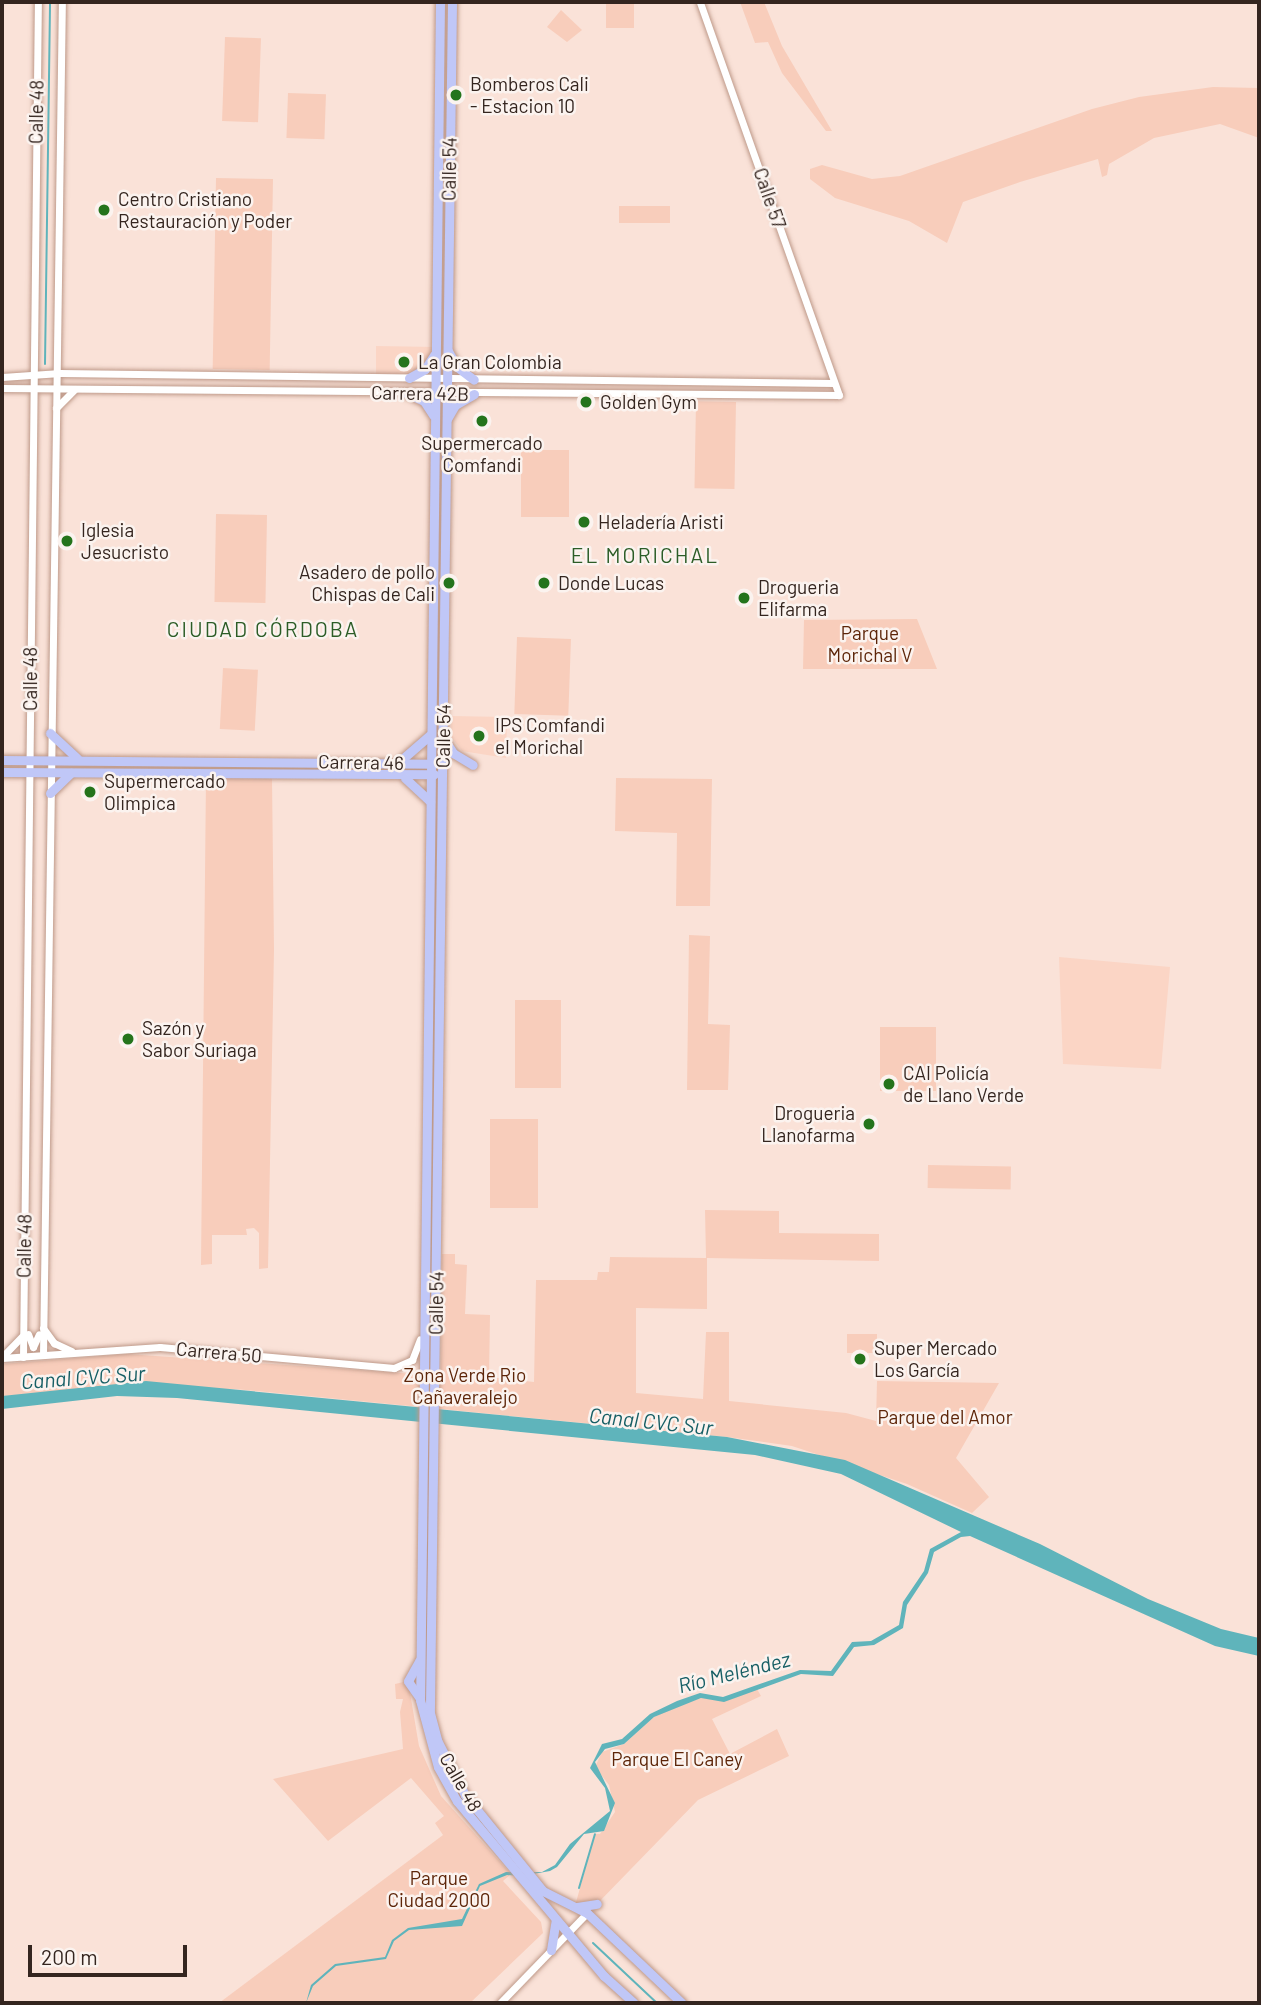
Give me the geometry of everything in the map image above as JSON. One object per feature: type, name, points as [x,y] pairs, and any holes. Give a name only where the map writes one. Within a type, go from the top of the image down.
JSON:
[{"type":"main road","name":"Calle 54","points":[[431,1359],[425,1212],[440,2]]},
{"type":"main road","name":"Calle 54","points":[[430,1470],[444,738],[445,432],[452,2]]},
{"type":"main road","points":[[409,378],[429,364],[436,346]]},
{"type":"main road","points":[[447,349],[457,368],[474,380]]},
{"type":"main road","points":[[406,393],[426,404],[434,421]]},
{"type":"main road","points":[[445,432],[455,405],[474,394]]},
{"type":"main road","points":[[50,733],[79,759]]},
{"type":"main road","points":[[398,762],[418,751],[430,735]]},
{"type":"main road","points":[[444,738],[453,753],[473,765]]},
{"type":"main road","name":"Carrera 46","points":[[2,760],[398,762],[443,765]]},
{"type":"main road","points":[[341,775],[342,762]]},
{"type":"main road","name":"Carrera 46","points":[[2,772],[430,777],[443,765]]},
{"type":"main road","points":[[50,793],[60,779],[76,772]]},
{"type":"main road","points":[[397,776],[417,785],[431,803]]},
{"type":"main road","name":"Calle 48","points":[[430,1470],[420,1700],[433,1742],[457,1801],[540,1894],[568,1933],[634,2003]]},
{"type":"main road","name":"Calle 48","points":[[430,1470],[429,1674],[433,1742]]},
{"type":"main road","name":"Calle 48","points":[[540,1894],[587,1913],[682,2003]]},
{"type":"main road","points":[[575,1906],[597,1904]]},
{"type":"main road","points":[[551,1950],[557,1931],[555,1918]]},
{"type":"street","name":"Calle 48","points":[[23,1357],[38,2]]},
{"type":"street","name":"Calle 48","points":[[43,1355],[62,2]]},
{"type":"street","name":"Calle 57","points":[[701,2],[839,395]]},
{"type":"street","points":[[55,351],[63,365],[77,374]]},
{"type":"street","name":"Carrera 42B","points":[[2,377],[77,374],[834,383]]},
{"type":"street","points":[[383,393],[377,384],[386,377]]},
{"type":"street","name":"Carrera 42B","points":[[2,388],[839,395]]},
{"type":"street","points":[[55,412],[63,397],[76,389]]},
{"type":"street","name":"Calle 54","points":[[394,1368],[412,1360],[420,1343],[425,1212]]},
{"type":"street","points":[[24,1318],[33,1347],[38,1342],[43,1319]]},
{"type":"street","points":[[43,1328],[54,1343],[78,1353]]},
{"type":"street","points":[[2,1358],[14,1349],[24,1332]]},
{"type":"street","name":"Carrera 50","points":[[2,1358],[160,1347],[394,1368]]},
{"type":"street","points":[[499,2003],[587,1913]]},
{"type":"shaded area","name":"La Gran Colombia","points":[[376,346],[436,347],[420,373],[376,378]]},
{"type":"shaded area","name":"IPS Comfandi el Morichal","points":[[450,716],[507,717],[506,758],[462,751],[452,738]]},
{"type":"shaded area","points":[[1059,957],[1170,967],[1161,1069],[1063,1064]]},
{"type":"green space","points":[[606,2],[634,2],[634,28],[606,28]]},
{"type":"green space","points":[[740,2],[764,2],[782,46],[832,131],[826,131],[782,73],[768,42],[755,43]]},
{"type":"green space","points":[[561,10],[582,30],[567,42],[547,27]]},
{"type":"green space","points":[[225,37],[261,38],[258,122],[222,121]]},
{"type":"green space","points":[[1213,87],[1259,88],[1259,138],[1220,124],[1154,138],[1109,164],[1107,175],[1102,177],[1098,159],[1020,182],[963,202],[947,243],[909,221],[835,198],[810,179],[810,169],[822,165],[872,179],[900,176],[1092,109],[1139,97]]},
{"type":"green space","points":[[288,93],[326,94],[324,139],[286,138]]},
{"type":"green space","points":[[216,178],[273,179],[270,370],[213,369]]},
{"type":"green space","points":[[619,206],[670,206],[670,223],[619,223]]},
{"type":"green space","points":[[696,401],[736,402],[734,489],[694,488]]},
{"type":"green space","points":[[521,450],[569,450],[569,517],[521,517]]},
{"type":"green space","points":[[216,514],[267,515],[265,603],[214,602]]},
{"type":"green space","name":"Parque Morichal V","points":[[917,619],[937,669],[803,669],[804,620]]},
{"type":"green space","points":[[517,637],[571,639],[568,716],[514,714]]},
{"type":"green space","points":[[223,668],[258,670],[255,731],[220,729]]},
{"type":"green space","points":[[206,777],[272,778],[274,950],[268,1268],[259,1269],[259,1233],[254,1228],[246,1229],[247,1235],[212,1235],[212,1264],[201,1265]]},
{"type":"green space","points":[[616,778],[712,779],[710,906],[676,906],[677,833],[615,831]]},
{"type":"green space","points":[[689,935],[710,936],[708,1024],[730,1025],[728,1090],[687,1090]]},
{"type":"green space","points":[[515,1000],[561,1000],[561,1088],[515,1088]]},
{"type":"green space","points":[[880,1027],[936,1027],[936,1091],[880,1091]]},
{"type":"green space","points":[[490,1119],[538,1119],[538,1208],[490,1208]]},
{"type":"green space","points":[[928,1165],[1011,1166],[1011,1189],[928,1188]]},
{"type":"green space","points":[[705,1210],[779,1211],[779,1233],[879,1234],[879,1261],[707,1258],[707,1309],[636,1308],[636,1393],[703,1399],[706,1332],[729,1332],[729,1401],[846,1413],[876,1421],[877,1381],[999,1383],[956,1458],[989,1497],[972,1513],[907,1484],[792,1446],[727,1437],[235,1389],[2,1396],[2,1364],[127,1354],[415,1374],[441,1372],[442,1254],[455,1254],[455,1264],[467,1265],[465,1314],[490,1315],[489,1377],[534,1382],[536,1280],[597,1280],[598,1272],[609,1272],[610,1257],[706,1258]]},
{"type":"green space","points":[[847,1334],[877,1334],[877,1353],[847,1353]]},
{"type":"green space","name":"Parque Ciudad 2000","points":[[408,1681],[419,1746],[441,1796],[511,1874],[503,1881],[541,1922],[543,1933],[470,2003],[219,2003],[443,1835],[435,1823],[444,1816],[411,1778],[328,1841],[273,1779],[403,1749],[400,1712],[403,1699],[396,1699],[395,1684]]},
{"type":"green space","name":"Parque El Caney","points":[[757,1689],[761,1696],[712,1719],[730,1754],[777,1729],[789,1756],[698,1800],[597,1904],[575,1906],[595,1834],[600,1834],[615,1812],[609,1785],[595,1767],[602,1752],[624,1744],[654,1717],[676,1706],[701,1698],[731,1699]]},
{"type":"water","points":[[146,1381],[727,1437],[845,1460],[1040,1544],[1148,1599],[1221,1629],[1259,1638],[1259,1656],[1215,1646],[970,1536],[961,1537],[934,1552],[928,1573],[907,1605],[903,1628],[874,1645],[854,1647],[833,1676],[801,1674],[724,1702],[701,1698],[654,1717],[624,1744],[605,1749],[595,1762],[615,1803],[604,1831],[584,1834],[557,1867],[550,1871],[522,1876],[507,1875],[480,1886],[462,1926],[409,1930],[394,1941],[386,1959],[336,1966],[313,1986],[306,2003],[311,1985],[335,1964],[385,1957],[392,1940],[408,1928],[462,1919],[479,1884],[506,1872],[542,1872],[555,1865],[570,1844],[610,1811],[605,1788],[590,1768],[602,1744],[622,1739],[650,1714],[700,1693],[723,1697],[800,1670],[831,1671],[852,1642],[871,1641],[899,1625],[903,1602],[924,1571],[930,1549],[961,1532],[841,1474],[755,1455],[177,1398],[117,1396],[2,1409],[2,1396]]},
{"type":"waterway","points":[[45,364],[50,2]]},
{"type":"waterway","points":[[579,1888],[595,1834]]},
{"type":"waterway","points":[[593,1943],[657,2003]]},
{"type":"place","name":"Bomberos Cali - Estacion 10","points":[[456,95]]},
{"type":"place","name":"Centro Cristiano Restauración y Poder","points":[[104,210]]},
{"type":"place","name":"La Gran Colombia","points":[[404,362]]},
{"type":"place","name":"Golden Gym","points":[[586,402]]},
{"type":"place","name":"Supermercado Comfandi","points":[[482,421]]},
{"type":"place","name":"Heladería Aristi","points":[[584,522]]},
{"type":"place","name":"Iglesia Jesucristo","points":[[67,541]]},
{"type":"place","name":"Asadero de pollo Chispas de Cali","points":[[449,583]]},
{"type":"place","name":"Donde Lucas","points":[[544,583]]},
{"type":"place","name":"Drogueria Elifarma","points":[[744,598]]},
{"type":"place","name":"IPS Comfandi el Morichal","points":[[479,736]]},
{"type":"place","name":"Supermercado Olimpica","points":[[90,792]]},
{"type":"place","name":"Sazón y Sabor Suriaga","points":[[128,1039]]},
{"type":"place","name":"CAI Policía de Llano Verde","points":[[889,1084]]},
{"type":"place","name":"Drogueria Llanofarma","points":[[869,1124]]},
{"type":"place","name":"Super Mercado Los García","points":[[860,1359]]},
{"type":"district","name":"EL MORICHAL","points":[[645,555]]},
{"type":"district","name":"CIUDAD CÓRDOBA","points":[[263,629]]},
{"type":"park label","name":"Zona Verde Rio Cañaveralejo","points":[[465,1386]]},
{"type":"park label","name":"Parque del Amor","points":[[945,1417]]},
{"type":"water label","name":"Canal CVC Sur","points":[[83,1377]]},
{"type":"water label","name":"Canal CVC Sur","points":[[651,1421]]},
{"type":"water label","name":"Río Meléndez","points":[[734,1672]]}]
